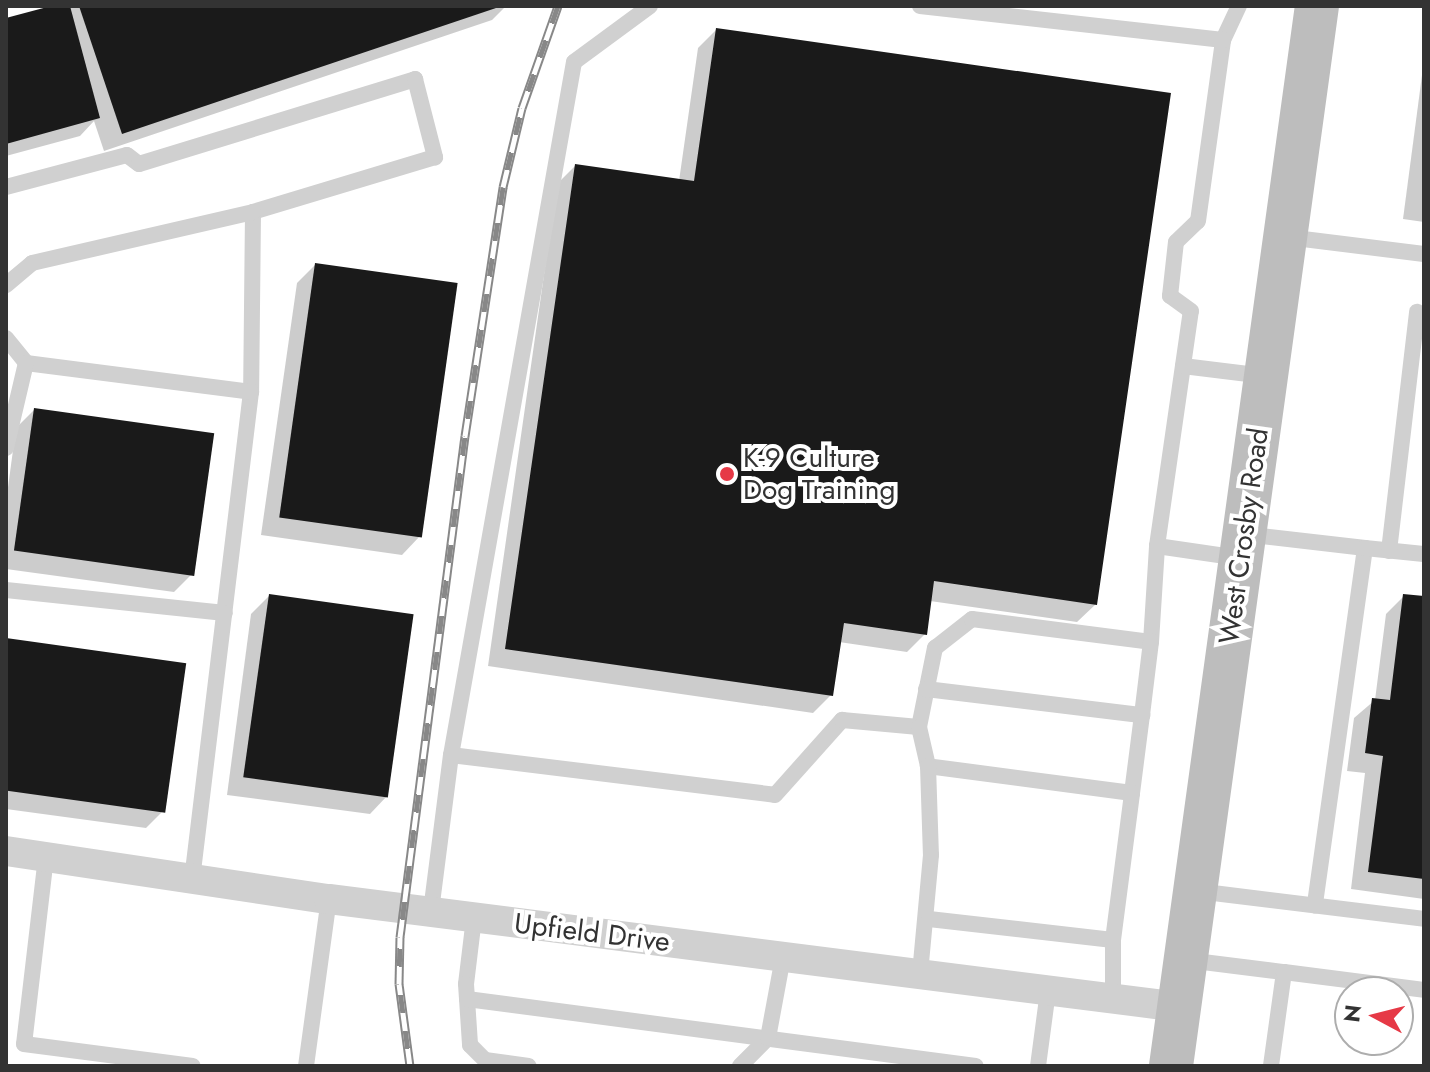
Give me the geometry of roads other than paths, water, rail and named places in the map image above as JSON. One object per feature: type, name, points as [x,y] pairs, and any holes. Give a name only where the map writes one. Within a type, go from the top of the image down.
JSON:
[{"type":"street","name":"West Crosby Road","points":[[1171,1066],[1285,236],[1312,6]]},
{"type":"street","name":"Upfield Drive","points":[[6,851],[329,899],[1179,1007]]},
{"type":"lane","points":[[431,911],[451,755],[574,62],[650,6]]},
{"type":"lane","points":[[920,6],[1223,40]]},
{"type":"lane","points":[[1113,999],[1113,940],[1151,642],[1157,546],[1191,311],[1170,296],[1176,242],[1198,221],[1223,40],[1239,6]]},
{"type":"lane","points":[[6,187],[127,155],[139,164],[415,79],[435,157],[253,212],[32,263],[6,285]]},
{"type":"lane","points":[[192,878],[251,392],[253,212]]},
{"type":"lane","points":[[1285,236],[1424,254]]},
{"type":"lane","points":[[1389,551],[1417,312]]},
{"type":"lane","points":[[6,338],[26,363],[251,392]]},
{"type":"lane","points":[[6,448],[26,363]]},
{"type":"lane","points":[[1183,366],[1266,377]]},
{"type":"lane","points":[[1157,546],[1365,548],[1424,554]]},
{"type":"lane","points":[[1315,906],[1365,548]]},
{"type":"lane","points":[[6,590],[225,613]]},
{"type":"lane","points":[[920,974],[929,919],[928,766],[919,727],[935,648],[972,619],[1151,642]]},
{"type":"lane","points":[[926,689],[1142,715]]},
{"type":"lane","points":[[451,755],[775,795],[842,720],[919,727]]},
{"type":"lane","points":[[928,766],[1132,793]]},
{"type":"lane","points":[[46,857],[24,1044],[193,1066]]},
{"type":"lane","points":[[1195,891],[1424,919]]},
{"type":"lane","points":[[306,1066],[329,899]]},
{"type":"lane","points":[[474,918],[467,999],[470,1045],[485,1060],[529,1066]]},
{"type":"lane","points":[[929,919],[1113,940]]},
{"type":"lane","points":[[740,1066],[768,1038],[783,957]]},
{"type":"lane","points":[[1186,960],[1424,990]]},
{"type":"lane","points":[[1271,1066],[1284,972]]},
{"type":"lane","points":[[1038,1066],[1048,991]]},
{"type":"lane","points":[[467,999],[976,1066]]},
{"type":"railway","points":[[410,1066],[399,984],[400,937],[465,436],[503,187],[522,108],[558,6]]},
{"type":"place","name":"K-9 Culture Dog Training","points":[[727,474]]}]
